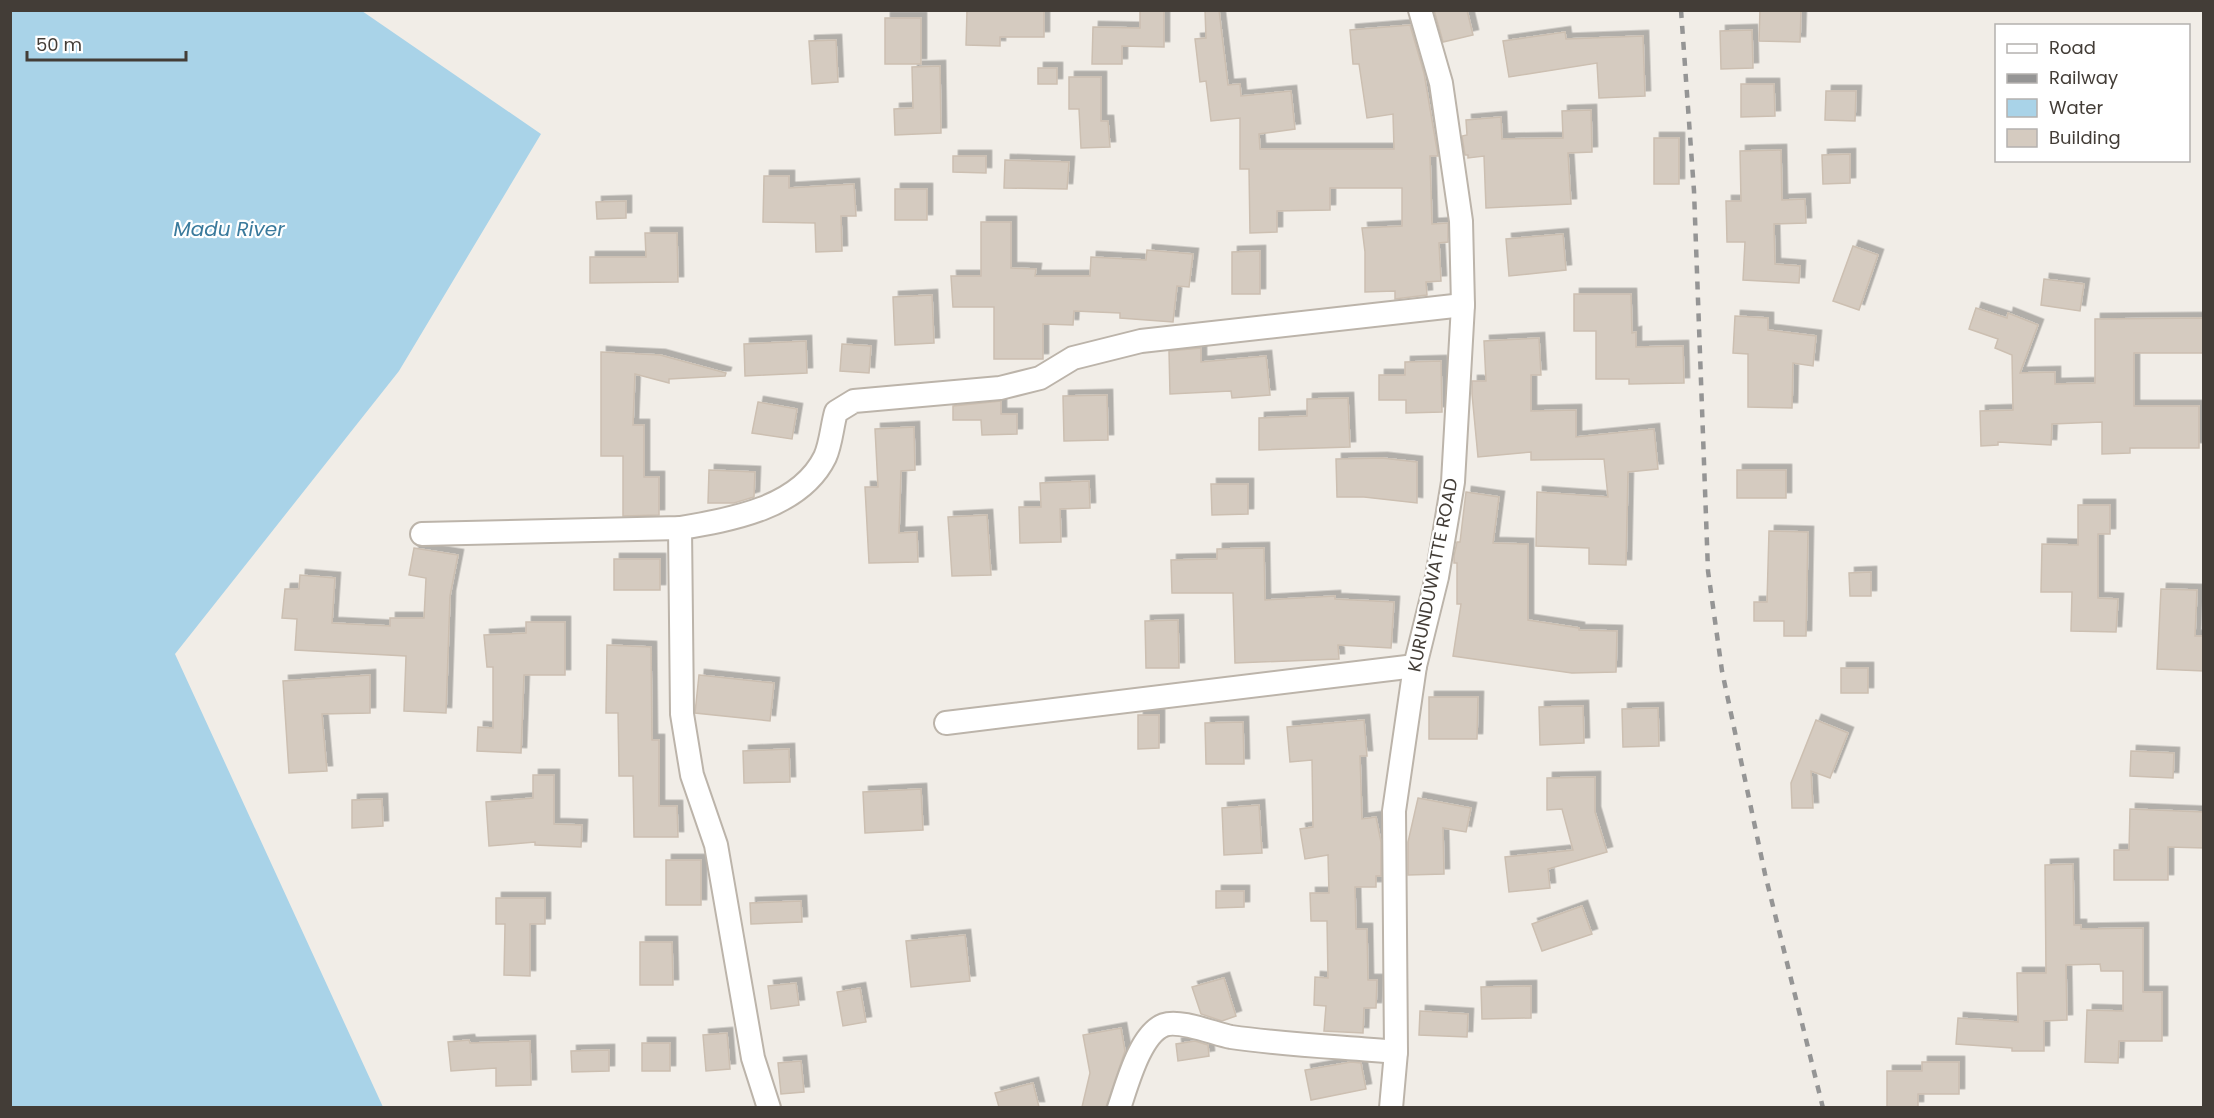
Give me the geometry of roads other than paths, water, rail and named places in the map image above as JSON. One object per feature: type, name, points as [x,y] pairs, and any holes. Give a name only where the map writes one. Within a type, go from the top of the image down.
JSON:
[{"type":"street","name":"KURUNDUWATTE ROAD","points":[[1390,1107],[1396,1052],[1394,811],[1416,666],[1437,577],[1453,482],[1463,305],[1460,209],[1441,83],[1420,10]]},
{"type":"street","points":[[422,534],[680,528],[718,522],[770,505],[806,484],[825,456],[836,412],[854,401],[1000,388],[1040,378],[1073,358],[1141,341],[1463,305]]},
{"type":"street","points":[[680,528],[682,714],[692,775],[716,845],[753,1058],[770,1107]]},
{"type":"street","points":[[946,723],[1416,666]]},
{"type":"street","points":[[1119,1107],[1134,1065],[1150,1035],[1165,1024],[1182,1025],[1231,1037],[1396,1052]]},
{"type":"water","name":"Madu River","points":[[10,11],[362,11],[541,134],[399,371],[175,654],[383,1107],[11,1107]]},
{"type":"railway","points":[[1681,10],[1694,191],[1708,571],[1722,671],[1765,874],[1823,1108]]}]
